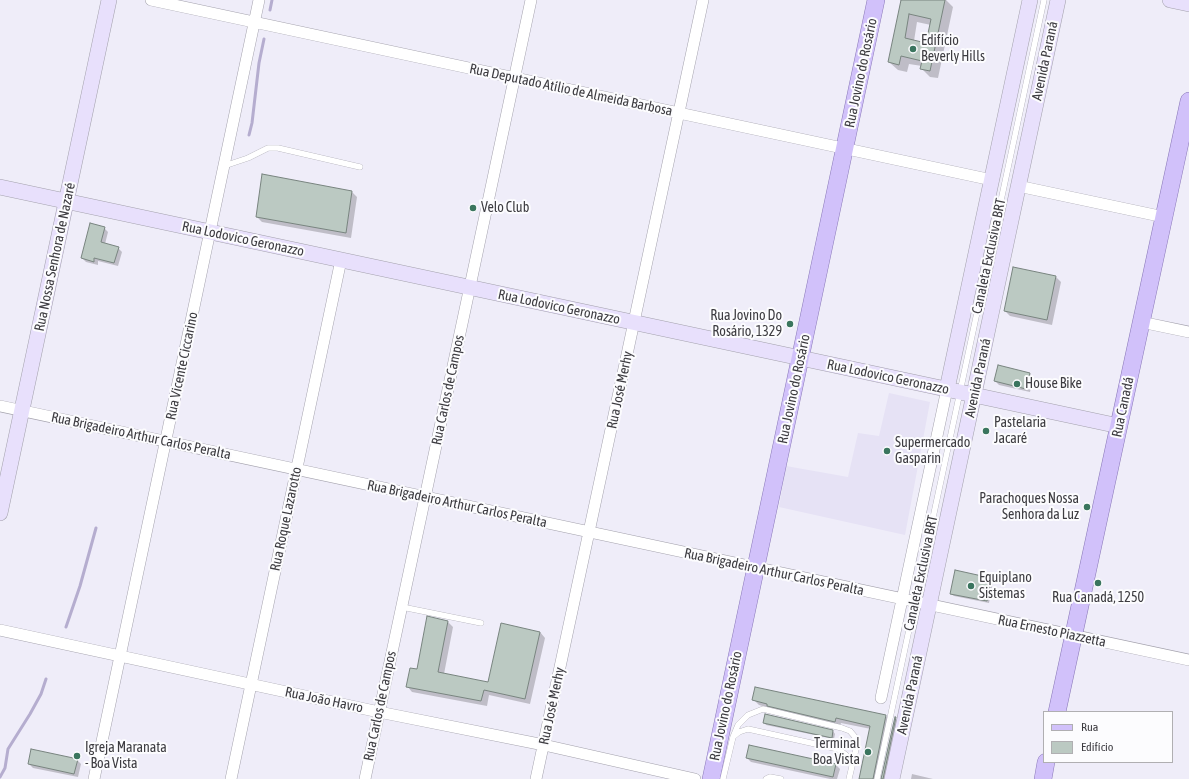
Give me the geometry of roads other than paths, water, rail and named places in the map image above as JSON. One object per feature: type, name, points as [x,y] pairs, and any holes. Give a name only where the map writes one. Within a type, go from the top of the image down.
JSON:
[{"type":"main road","name":"Rua Jovino do Rosário","points":[[711,779],[876,0]]},
{"type":"main road","name":"Rua Canadá","points":[[1057,711],[1189,101]]},
{"type":"main road","points":[[1043,779],[1046,763]]},
{"type":"street","name":"Rua Nossa Senhora de Nazaré","points":[[0,513],[109,0]]},
{"type":"street","name":"Rua Deputado Atílio de Almeida Barbosa","points":[[151,0],[992,180]]},
{"type":"street","name":"Rua Vicente Ciccarino","points":[[94,779],[259,0]]},
{"type":"street","name":"Rua Carlos de Campos","points":[[365,779],[531,0]]},
{"type":"street","name":"Rua José Merhy","points":[[536,779],[703,0]]},
{"type":"street","name":"Avenida Paraná","points":[[892,779],[960,392],[992,180],[1030,0]]},
{"type":"street","name":"Avenida Paraná","points":[[881,698],[902,599],[1018,186],[1058,0]]},
{"type":"street","points":[[1170,0],[1189,4]]},
{"type":"street","points":[[1018,186],[1164,217]]},
{"type":"street","name":"Rua Lodovico Geronazzo","points":[[0,187],[1119,426]]},
{"type":"street","name":"Rua Roque Lazarotto","points":[[231,779],[341,260]]},
{"type":"street","points":[[1141,322],[1189,332]]},
{"type":"street","name":"Rua Brigadeiro Arthur Carlos Peralta","points":[[0,406],[922,603]]},
{"type":"street","name":"Rua Ernesto Piazzetta","points":[[922,603],[1189,660]]},
{"type":"street","name":"Rua João Havro","points":[[0,630],[379,712],[544,745],[695,779]]},
{"type":"lane","name":"Canaleta Exclusiva BRT","points":[[960,392],[1044,0]]},
{"type":"lane","points":[[224,166],[248,158],[268,148],[278,148],[360,167]]},
{"type":"lane","name":"Canaleta Exclusiva BRT","points":[[877,779],[889,723],[922,603]]},
{"type":"lane","points":[[402,607],[481,623]]},
{"type":"lane","points":[[723,779],[733,737],[738,724],[748,714],[762,709],[842,728],[850,732],[855,737],[857,745],[849,779]]},
{"type":"lane","points":[[733,737],[748,729],[838,748],[852,765]]},
{"type":"lane","points":[[766,779],[770,777],[781,779]]},
{"type":"waterway","points":[[270,10],[272,0]]},
{"type":"waterway","points":[[249,135],[252,123],[259,63],[264,39]]},
{"type":"waterway","points":[[66,627],[80,586],[96,528]]},
{"type":"waterway","points":[[0,777],[5,768],[8,749],[41,694],[46,679]]},
{"type":"place","name":"Edifício Beverly Hills","points":[[913,49]]},
{"type":"place","name":"Velo Club","points":[[473,208]]},
{"type":"place","name":"Rua Jovino Do Rosário, 1329","points":[[790,324]]},
{"type":"place","name":"House Bike","points":[[1017,384]]},
{"type":"place","name":"Pastelaria Jacaré","points":[[986,431]]},
{"type":"place","name":"Supermercado Gasparin","points":[[887,451]]},
{"type":"place","name":"Parachoques Nossa Senhora da Luz","points":[[1087,507]]},
{"type":"place","name":"Rua Canadá, 1250","points":[[1098,583]]},
{"type":"place","name":"Equiplano Sistemas","points":[[971,586]]},
{"type":"place","name":"Terminal Boa Vista","points":[[868,752]]},
{"type":"place","name":"Igreja Maranata - Boa Vista","points":[[77,756]]}]
